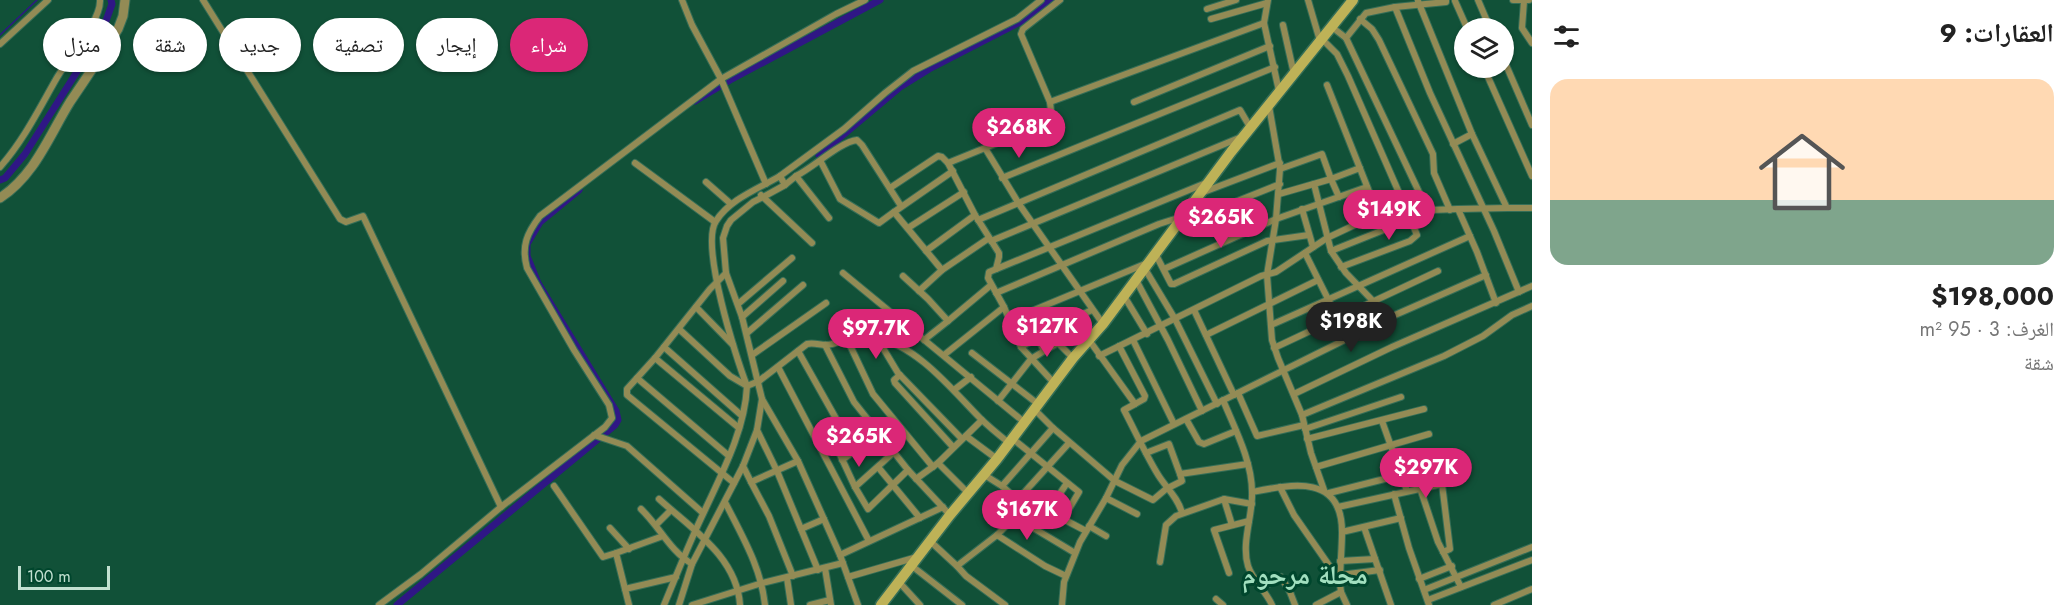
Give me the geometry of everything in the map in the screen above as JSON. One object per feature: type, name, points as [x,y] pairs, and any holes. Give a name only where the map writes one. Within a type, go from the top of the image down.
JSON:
[{"type":"main road","points":[[881,605],[930,542],[947,511],[968,492],[997,459],[1073,358],[1103,324],[1250,127],[1353,0]]},
{"type":"street","points":[[0,44],[48,0]]},
{"type":"street","points":[[0,167],[30,127],[55,80],[91,26],[100,9],[100,0]]},
{"type":"street","points":[[0,198],[17,185],[40,155],[69,104],[118,29],[123,16],[125,0]]},
{"type":"street","points":[[203,0],[340,219],[346,222],[363,216],[501,507]]},
{"type":"street","points":[[682,0],[692,25],[722,82],[766,184]]},
{"type":"street","points":[[379,605],[611,421],[611,410],[531,277],[524,256],[526,240],[529,231],[540,216],[722,82],[865,0]]},
{"type":"street","points":[[664,605],[729,456],[739,428],[747,386],[733,346],[717,281],[712,243],[715,222],[731,204],[780,176],[844,129],[913,72],[1017,19],[1041,0]]},
{"type":"street","points":[[948,163],[1050,123],[1053,118],[1050,102],[1021,34],[1023,28],[1060,0]]},
{"type":"street","points":[[1207,9],[1236,0]]},
{"type":"street","points":[[1308,0],[1321,40],[1334,50],[1344,68],[1417,235],[1413,240],[1341,267]]},
{"type":"street","points":[[1346,38],[1360,19],[1371,11],[1418,2],[1461,0],[1465,18]]},
{"type":"street","points":[[1478,0],[1486,18]]},
{"type":"street","points":[[1522,0],[1522,28],[1532,43]]},
{"type":"street","points":[[1211,19],[1267,2],[1264,23],[1280,92]]},
{"type":"street","points":[[1418,2],[1472,134],[1507,208]]},
{"type":"street","points":[[1395,7],[1453,144],[1520,292]]},
{"type":"street","points":[[1360,19],[1372,30],[1378,40],[1432,151],[1434,173],[1450,210]]},
{"type":"street","points":[[1050,102],[1264,23]]},
{"type":"street","points":[[1283,25],[1294,75]]},
{"type":"street","points":[[1332,27],[1346,38],[1428,211]]},
{"type":"street","points":[[1134,102],[1270,46]]},
{"type":"street","points":[[1002,178],[1275,67]]},
{"type":"street","points":[[1488,78],[1532,176]]},
{"type":"street","points":[[1512,78],[1532,125]]},
{"type":"street","points":[[1326,86],[1378,214]]},
{"type":"street","points":[[1269,105],[1280,166],[1279,194],[1267,275],[1274,348],[1302,415],[1316,467],[1326,491],[1338,507],[1342,531],[1341,592],[1347,605]]},
{"type":"street","points":[[926,251],[977,217],[1019,204],[1089,172],[1240,110],[1250,127]]},
{"type":"street","points":[[1453,144],[1472,134]]},
{"type":"street","points":[[919,291],[942,270],[990,239],[1243,137]]},
{"type":"street","points":[[679,605],[692,564],[743,466],[757,430],[762,399],[747,333],[726,273],[723,238],[727,226],[742,210],[821,162],[848,142],[856,140],[862,145],[901,206]]},
{"type":"street","points":[[985,148],[1032,224],[1103,324]]},
{"type":"street","points":[[1201,193],[1322,154],[1339,197]]},
{"type":"street","points":[[890,188],[938,156],[942,157],[953,171],[999,254],[996,268]]},
{"type":"street","points":[[821,162],[842,201],[879,223],[953,171]]},
{"type":"street","points":[[635,163],[715,222]]},
{"type":"street","points":[[1279,194],[1360,168]]},
{"type":"street","points":[[780,176],[785,185]]},
{"type":"street","points":[[796,176],[829,218]]},
{"type":"street","points":[[706,182],[731,204]]},
{"type":"street","points":[[1054,383],[1021,347],[988,274],[996,268],[1210,182]]},
{"type":"street","points":[[1177,226],[1280,184]]},
{"type":"street","points":[[1314,184],[1331,251],[1341,267],[1373,301]]},
{"type":"street","points":[[1164,269],[1276,219],[1367,187]]},
{"type":"street","points":[[757,189],[812,243]]},
{"type":"street","points":[[908,228],[964,192]]},
{"type":"street","points":[[1099,356],[1267,275],[1327,238],[1378,214],[1458,209],[1532,208]]},
{"type":"street","points":[[1302,209],[1313,247]]},
{"type":"street","points":[[1458,209],[1496,303]]},
{"type":"street","points":[[894,212],[942,270]]},
{"type":"street","points":[[996,292],[1160,224],[1185,216]]},
{"type":"street","points":[[1331,251],[1411,219]]},
{"type":"street","points":[[1010,320],[1150,262],[1164,269],[1171,284],[1174,284],[1258,245],[1273,240],[1309,235]]},
{"type":"street","points":[[1271,325],[1470,236]]},
{"type":"street","points":[[1305,253],[1337,317]]},
{"type":"street","points":[[738,304],[792,258]]},
{"type":"street","points":[[1150,262],[1175,319],[1236,431],[1248,464],[1252,504],[1247,558],[1252,574],[1272,605]]},
{"type":"street","points":[[1274,348],[1438,271]]},
{"type":"street","points":[[726,273],[627,389],[627,395],[734,483]]},
{"type":"street","points":[[843,273],[1024,422]]},
{"type":"street","points":[[1062,605],[1066,576],[1075,553],[1122,465],[1141,441],[1426,301],[1486,275]]},
{"type":"street","points":[[903,276],[948,321]]},
{"type":"street","points":[[1136,280],[1202,411]]},
{"type":"street","points":[[1206,335],[1318,280]]},
{"type":"street","points":[[742,317],[783,281]]},
{"type":"street","points":[[747,333],[803,285]]},
{"type":"street","points":[[924,340],[991,285]]},
{"type":"street","points":[[1294,394],[1392,347],[1532,286]]},
{"type":"street","points":[[1124,296],[1147,334]]},
{"type":"street","points":[[752,355],[826,303]]},
{"type":"street","points":[[1302,415],[1444,356],[1483,336],[1512,315],[1532,306]]},
{"type":"street","points":[[696,307],[733,346]]},
{"type":"street","points":[[944,355],[1004,307]]},
{"type":"street","points":[[1021,347],[1092,310]]},
{"type":"street","points":[[1194,310],[1257,436],[1305,427],[1401,397]]},
{"type":"street","points":[[1027,314],[1044,351]]},
{"type":"street","points":[[679,329],[730,376],[747,386]]},
{"type":"street","points":[[1053,330],[1058,343],[1073,358]]},
{"type":"street","points":[[747,386],[759,381],[810,343],[825,345],[868,331],[877,338],[894,344],[918,358],[954,390],[982,420],[1031,452],[1080,492],[1063,519]]},
{"type":"street","points":[[877,338],[900,375],[964,438],[997,459]]},
{"type":"street","points":[[847,339],[873,394],[936,465],[968,492]]},
{"type":"street","points":[[1089,340],[1135,404]]},
{"type":"street","points":[[1133,340],[1174,424]]},
{"type":"street","points":[[998,401],[1031,359],[1058,343]]},
{"type":"street","points":[[825,345],[850,395],[916,479],[947,511],[920,518],[840,555]]},
{"type":"street","points":[[1119,346],[1145,396],[1144,399],[1124,410],[1166,489],[1176,498],[1182,513]]},
{"type":"street","points":[[664,347],[741,415]]},
{"type":"street","points":[[798,351],[843,431],[836,444],[855,487],[868,509],[909,470]]},
{"type":"street","points":[[972,353],[1013,383],[1053,428],[1114,481],[1153,500],[1166,489],[1182,481],[1169,444],[1146,453]]},
{"type":"street","points":[[655,358],[739,428]]},
{"type":"street","points":[[778,367],[869,541]]},
{"type":"street","points":[[900,375],[894,380],[895,383],[953,447]]},
{"type":"street","points":[[954,390],[971,377]]},
{"type":"street","points":[[637,378],[729,456]]},
{"type":"street","points":[[762,399],[798,460],[840,555],[858,605]]},
{"type":"street","points":[[1307,439],[1424,409]]},
{"type":"street","points":[[1186,419],[1199,442],[1203,444],[1236,431]]},
{"type":"street","points":[[916,479],[936,465],[982,420]]},
{"type":"street","points":[[1382,421],[1407,491]]},
{"type":"street","points":[[1002,486],[1053,428]]},
{"type":"street","points":[[757,430],[801,529],[822,569],[830,602],[810,605]]},
{"type":"street","points":[[842,460],[879,433]]},
{"type":"street","points":[[1316,467],[1429,434]]},
{"type":"street","points":[[594,435],[627,446],[703,513]]},
{"type":"street","points":[[957,566],[997,535],[1015,517],[1018,500],[1069,443]]},
{"type":"street","points":[[855,487],[894,452]]},
{"type":"street","points":[[751,482],[798,460]]},
{"type":"street","points":[[1180,474],[1248,464]]},
{"type":"street","points":[[743,466],[768,516],[790,577],[791,605]]},
{"type":"street","points":[[1252,492],[1303,485],[1326,491],[1436,466]]},
{"type":"street","points":[[878,467],[920,518]]},
{"type":"street","points":[[983,474],[1018,500],[1106,536]]},
{"type":"street","points":[[1048,511],[1067,483]]},
{"type":"street","points":[[1338,507],[1440,483],[1443,485],[1450,549],[1443,552]]},
{"type":"street","points":[[554,486],[603,557],[663,536]]},
{"type":"street","points":[[1280,487],[1288,507],[1330,569],[1340,575],[1380,570]]},
{"type":"street","points":[[1420,488],[1443,552],[1461,587]]},
{"type":"street","points":[[1394,494],[1419,579],[1429,602],[1461,587],[1532,560]]},
{"type":"street","points":[[1106,498],[1137,514]]},
{"type":"street","points":[[1160,562],[1166,525],[1182,513],[1224,499],[1252,504]]},
{"type":"street","points":[[1224,499],[1232,525]]},
{"type":"street","points":[[659,500],[705,539],[721,557],[739,591],[740,605]]},
{"type":"street","points":[[725,502],[752,555],[762,583],[765,605]]},
{"type":"street","points":[[641,509],[672,548],[692,564]]},
{"type":"street","points":[[656,525],[671,510]]},
{"type":"street","points":[[1015,517],[1075,553]]},
{"type":"street","points":[[801,529],[825,519]]},
{"type":"street","points":[[1342,531],[1401,519]]},
{"type":"street","points":[[1229,573],[1214,530],[1249,521]]},
{"type":"street","points":[[1364,527],[1391,605]]},
{"type":"street","points":[[610,528],[629,549]]},
{"type":"street","points":[[997,535],[1045,566],[1066,576]]},
{"type":"street","points":[[930,542],[966,576],[1005,605]]},
{"type":"street","points":[[1424,590],[1532,546]]},
{"type":"street","points":[[616,553],[629,605]]},
{"type":"street","points":[[848,577],[919,556]]},
{"type":"street","points":[[1341,561],[1375,559]]},
{"type":"street","points":[[692,605],[762,583],[843,563]]},
{"type":"street","points":[[912,566],[962,605]]},
{"type":"street","points":[[1419,579],[1452,566]]},
{"type":"street","points":[[625,589],[676,577]]},
{"type":"street","points":[[1261,588],[1281,577],[1295,605]]},
{"type":"street","points":[[899,582],[920,605]]},
{"type":"street","points":[[1494,605],[1532,589]]},
{"type":"street","points":[[1316,605],[1341,592]]},
{"type":"street","points":[[1216,599],[1223,605]]},
{"type":"waterway","points":[[0,35],[37,0]]},
{"type":"waterway","points":[[0,180],[5,178],[25,154],[102,32],[112,4],[111,0]]},
{"type":"waterway","points":[[695,101],[880,0]]},
{"type":"waterway","points":[[819,155],[900,87],[929,69],[1022,21],[1050,0]]},
{"type":"waterway","points":[[397,605],[615,425],[618,420],[616,411],[538,283],[527,256],[527,244],[540,222],[579,190]]},
{"type":"district","name":"محلة مرحوم","points":[[1305,574]]}]
